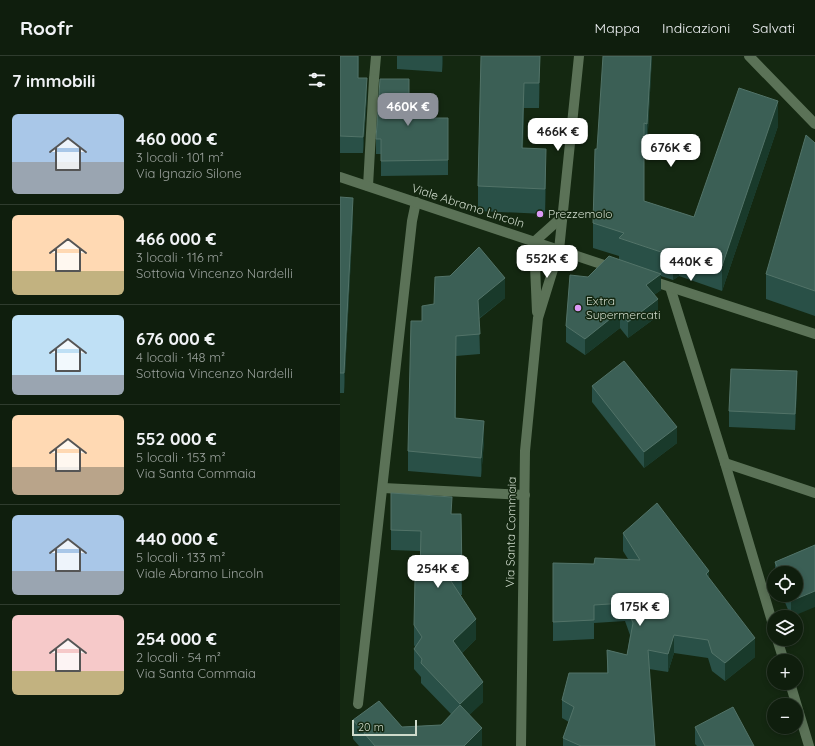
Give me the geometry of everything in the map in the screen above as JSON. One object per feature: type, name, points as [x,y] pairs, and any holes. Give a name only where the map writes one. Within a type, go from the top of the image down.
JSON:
[{"type":"street","points":[[368,186],[376,56]]},
{"type":"street","name":"Via Santa Commaia","points":[[538,318],[559,250],[579,56]]},
{"type":"street","points":[[749,56],[815,124]]},
{"type":"street","name":"Viale Abramo Lincoln","points":[[340,177],[626,272]]},
{"type":"street","points":[[358,704],[412,221],[416,202]]},
{"type":"street","points":[[534,242],[563,216]]},
{"type":"street","name":"Via Santa Commaia","points":[[521,746],[525,451],[538,318],[534,242]]},
{"type":"street","points":[[640,277],[815,334]]},
{"type":"street","points":[[670,287],[726,463],[769,610]]},
{"type":"street","points":[[726,463],[815,493]]},
{"type":"street","points":[[383,488],[525,495]]},
{"type":"street","points":[[792,690],[809,746]]},
{"type":"building","points":[[340,56],[358,56],[358,78],[367,78],[363,137],[340,136]]},
{"type":"building","points":[[481,56],[540,56],[539,83],[524,83],[522,148],[546,149],[545,189],[478,186]]},
{"type":"building","points":[[603,56],[651,56],[647,124],[644,123],[644,201],[694,217],[739,88],[778,101],[722,266],[679,251],[673,256],[619,238],[624,233],[593,223],[595,149],[597,149]]},
{"type":"building","points":[[380,79],[409,79],[409,118],[448,118],[448,160],[381,161],[381,139],[376,139]]},
{"type":"building","points":[[806,135],[815,143],[815,291],[766,274]]},
{"type":"building","points":[[340,197],[353,198],[344,373],[340,373]]},
{"type":"building","points":[[479,247],[505,278],[478,300],[480,334],[456,336],[455,418],[484,421],[481,458],[408,451],[411,321],[422,321],[422,306],[434,304],[435,277],[450,276]]},
{"type":"building","points":[[609,256],[661,274],[646,285],[658,299],[628,322],[620,311],[585,339],[566,326],[570,275],[588,277]]},
{"type":"building","points":[[624,361],[677,427],[644,452],[592,386]]},
{"type":"building","points":[[731,369],[797,371],[795,414],[729,411]]},
{"type":"building","points":[[391,493],[452,497],[451,514],[461,514],[462,575],[447,575],[476,619],[453,641],[483,682],[460,704],[421,663],[422,659],[414,649],[422,637],[414,625],[415,577],[420,577],[421,531],[391,530]]},
{"type":"building","points":[[657,503],[709,571],[706,574],[755,638],[725,663],[712,653],[708,640],[674,635],[668,654],[648,650],[655,746],[581,746],[563,738],[574,707],[562,700],[569,673],[608,673],[607,650],[627,655],[633,623],[625,603],[594,605],[594,620],[553,622],[553,563],[594,564],[595,558],[640,560],[623,533]]},
{"type":"building","points":[[815,545],[815,591],[803,596],[803,566],[777,566],[775,562]]},
{"type":"building","points":[[379,701],[402,727],[441,725],[460,705],[482,728],[464,746],[375,746],[353,720]]},
{"type":"building","points":[[733,707],[754,746],[705,746],[695,727]]},
{"type":"place","name":"Prezzemolo","points":[[540,214]]},
{"type":"place","name":"Extra Supermercati","points":[[578,308]]}]
